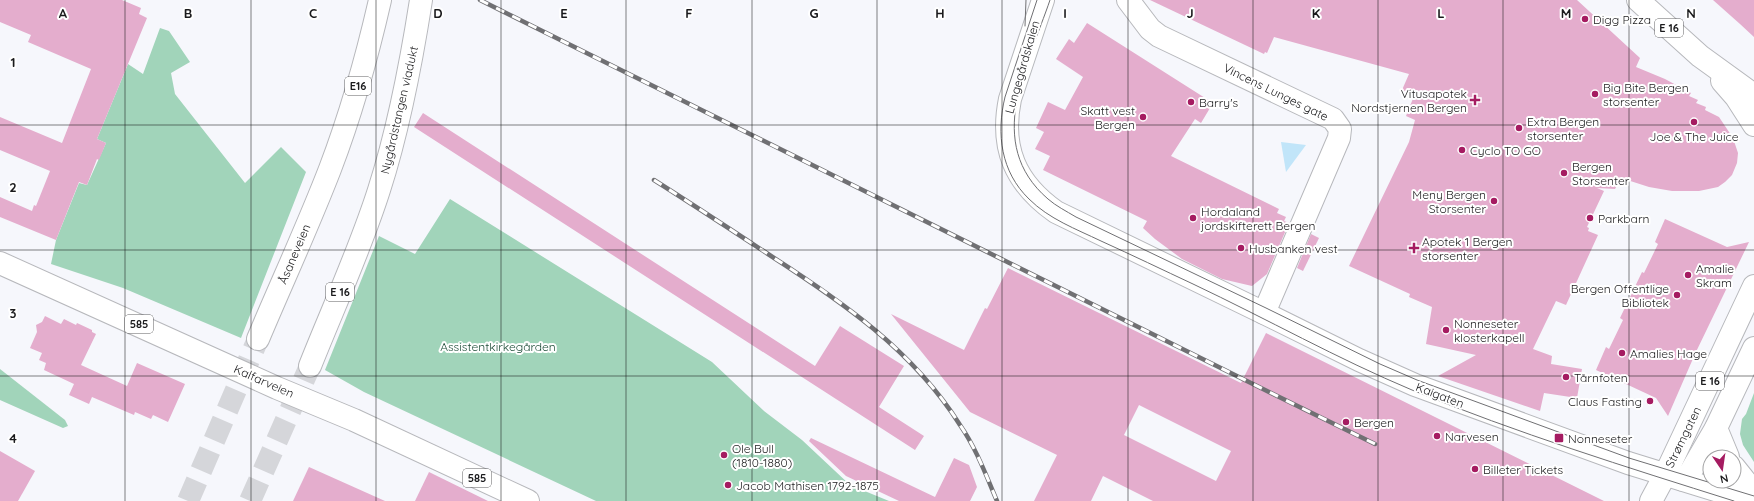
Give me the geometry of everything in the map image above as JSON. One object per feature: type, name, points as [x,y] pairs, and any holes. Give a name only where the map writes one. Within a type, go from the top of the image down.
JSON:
[{"type":"main road","name":"Åsaneveien","points":[[258,339],[330,170],[356,92],[380,0]]},
{"type":"main road","name":"Nygårdstangen viadukt","points":[[310,366],[370,218],[388,162],[410,66],[421,0]]},
{"type":"main road","name":"Lungegårdskaien","points":[[1043,0],[1010,99],[1006,124],[1009,149],[1018,173],[1032,193],[1056,212],[1143,255]]},
{"type":"main road","name":"Vincens Lunges gate","points":[[1128,0],[1150,29],[1159,36],[1333,119],[1340,129],[1339,138],[1264,312]]},
{"type":"main road","name":"E 16","points":[[1638,0],[1700,56],[1754,95]]},
{"type":"main road","name":"E 16","points":[[1700,56],[1736,97],[1754,125]]},
{"type":"main road","name":"Kaigaten","points":[[1143,255],[1415,386],[1628,463],[1751,501]]},
{"type":"main road","name":"Kalfarveien","points":[[0,263],[278,388],[354,420],[528,501]]},
{"type":"main road","name":"Strømgaten","points":[[1666,501],[1674,477],[1754,286]]},
{"type":"main road","name":"Strømgaten","points":[[1651,501],[1674,477],[1690,470],[1716,428],[1754,348]]},
{"type":"main road","points":[[1716,428],[1725,449]]},
{"type":"main road","points":[[1742,477],[1754,492]]},
{"type":"green space","points":[[160,28],[169,31],[190,62],[171,73],[175,94],[245,183],[281,147],[306,172],[241,338],[123,288],[51,264],[56,240],[79,183],[87,185],[106,143],[97,139],[128,64],[143,74]]},
{"type":"green space","name":"Assistentkirkegården","points":[[450,199],[712,362],[764,411],[802,440],[850,485],[889,501],[596,501],[364,392],[325,370],[379,236],[415,254]]},
{"type":"green space","points":[[0,369],[65,420],[68,426],[63,428],[0,400]]},
{"type":"green space","points":[[1754,393],[1754,462],[1743,445],[1740,434],[1742,419],[1746,414]]},
{"type":"water","points":[[1281,142],[1306,145],[1286,172]]},
{"type":"building","points":[[0,0],[122,0],[141,8],[139,14],[147,18],[97,139],[106,143],[99,160],[97,159],[87,185],[79,182],[56,240],[0,217],[0,197],[32,211],[34,205],[36,206],[50,171],[0,150],[0,117],[62,143],[91,69],[28,42],[31,35],[0,22]]},
{"type":"building","name":"Bergen Storsenter","points":[[1150,0],[1577,0],[1640,58],[1636,67],[1665,79],[1691,93],[1689,96],[1698,100],[1696,103],[1706,107],[1705,110],[1719,117],[1733,138],[1738,153],[1737,163],[1732,175],[1725,182],[1718,187],[1699,191],[1672,191],[1649,187],[1621,178],[1615,189],[1597,188],[1604,191],[1587,227],[1589,228],[1588,231],[1598,235],[1566,305],[1556,301],[1533,349],[1552,356],[1551,364],[1582,369],[1577,398],[1544,393],[1540,411],[1438,376],[1476,355],[1426,344],[1432,307],[1409,297],[1410,294],[1349,266],[1409,142],[1415,120],[1406,116],[1414,96],[1402,90],[1409,74],[1274,37],[1267,53],[1265,52],[1264,54]]},
{"type":"building","points":[[1713,0],[1754,0],[1754,37],[1740,24]]},
{"type":"building","points":[[1087,23],[1213,103],[1201,123],[1195,119],[1171,156],[1279,209],[1277,213],[1286,217],[1284,221],[1289,223],[1267,274],[1252,286],[1222,279],[1182,259],[1143,228],[1147,221],[1043,170],[1050,156],[1035,149],[1044,132],[1036,128],[1048,102],[1065,110],[1083,77],[1056,59],[1069,39],[1074,43]]},
{"type":"building","points":[[423,113],[815,366],[840,326],[904,366],[879,407],[924,436],[915,450],[414,127]]},
{"type":"building","name":"Bergen Offentlige Bibliotek","points":[[1665,219],[1727,247],[1749,242],[1695,354],[1668,416],[1656,398],[1596,370],[1606,347],[1609,349],[1623,320],[1620,318],[1642,272],[1644,273],[1658,244],[1655,242]]},
{"type":"building","points":[[1311,234],[1319,238],[1303,271],[1297,268]]},
{"type":"building","points":[[1008,268],[1241,383],[1266,333],[1604,501],[1153,501],[1103,476],[1091,501],[1034,501],[1057,455],[970,412],[891,314],[964,350],[985,308],[987,309]],"holes":[[[1139,405],[1231,451],[1216,481],[1124,435]]]},
{"type":"building","points":[[45,316],[61,324],[64,319],[76,325],[77,323],[92,330],[92,332],[96,334],[81,365],[127,386],[137,363],[185,384],[168,422],[153,415],[151,419],[135,412],[134,415],[92,397],[89,404],[69,395],[74,384],[44,370],[46,363],[39,360],[42,353],[30,348],[37,332],[36,325],[42,322]]},
{"type":"building","points":[[811,438],[935,497],[954,458],[969,465],[977,487],[970,501],[899,501],[846,476],[809,441]]},
{"type":"building","points":[[0,451],[35,471],[18,501],[0,501]]},
{"type":"building","points":[[309,467],[385,501],[293,501]]},
{"type":"building","points":[[429,472],[488,501],[415,501]]},
{"type":"tunnel","points":[[188,501],[258,339]]},
{"type":"tunnel","points":[[250,501],[310,366]]},
{"type":"tram line","points":[[1025,26],[1026,0]]},
{"type":"tram line","points":[[1037,0],[1005,97],[1002,111],[1001,138],[1003,152],[1012,177],[1029,199],[1045,212],[1073,228],[1221,297],[1330,352],[1412,390],[1491,421],[1734,501]]},
{"type":"tram line","points":[[1050,0],[1023,77],[1016,103],[1014,129],[1018,153],[1029,177],[1054,204],[1076,217],[1380,364],[1417,380],[1629,458],[1754,496]]},
{"type":"railway","points":[[480,0],[1375,444]]},
{"type":"railway","points":[[654,180],[822,290],[874,329],[898,350],[941,398],[966,434],[976,452],[997,501]]},
{"type":"place","name":"Digg Pizza","points":[[1585,19]]},
{"type":"place","name":"Big Bite Bergen storsenter","points":[[1595,94]]},
{"type":"place","name":"Vitusapotek Nordstjernen Bergen","points":[[1475,100]]},
{"type":"place","name":"Barry's","points":[[1191,102]]},
{"type":"place","name":"Skatt vest Bergen","points":[[1143,117]]},
{"type":"place","name":"Joe & The Juice","points":[[1694,122]]},
{"type":"place","name":"Extra Bergen storsenter","points":[[1519,128]]},
{"type":"place","name":"Cyclo TO GO","points":[[1462,150]]},
{"type":"place","name":"Bergen Storsenter","points":[[1564,173]]},
{"type":"place","name":"Meny Bergen Storsenter","points":[[1494,201]]},
{"type":"place","name":"Hordaland jordskifterett Bergen","points":[[1193,218]]},
{"type":"place","name":"Parkbarn","points":[[1590,218]]},
{"type":"place","name":"Husbanken vest","points":[[1241,248]]},
{"type":"place","name":"Apotek 1 Bergen storsenter","points":[[1414,248]]},
{"type":"place","name":"Amalie Skram","points":[[1688,275]]},
{"type":"place","name":"Bergen Offentlige Bibliotek","points":[[1677,295]]},
{"type":"place","name":"Nonneseter klosterkapell","points":[[1446,330]]},
{"type":"place","name":"Amalies Hage","points":[[1622,353]]},
{"type":"place","name":"Tårnfoten","points":[[1566,377]]},
{"type":"place","name":"Claus Fasting","points":[[1650,401]]},
{"type":"place","name":"Bergen","points":[[1346,422]]},
{"type":"place","name":"Narvesen","points":[[1437,436]]},
{"type":"place","name":"Nonneseter","points":[[1559,438]]},
{"type":"place","name":"Ole Bull (1810-1880)","points":[[724,455]]},
{"type":"place","name":"Billeter Tickets","points":[[1475,469]]},
{"type":"place","name":"Jacob Mathisen 1792-1875","points":[[728,485]]}]
